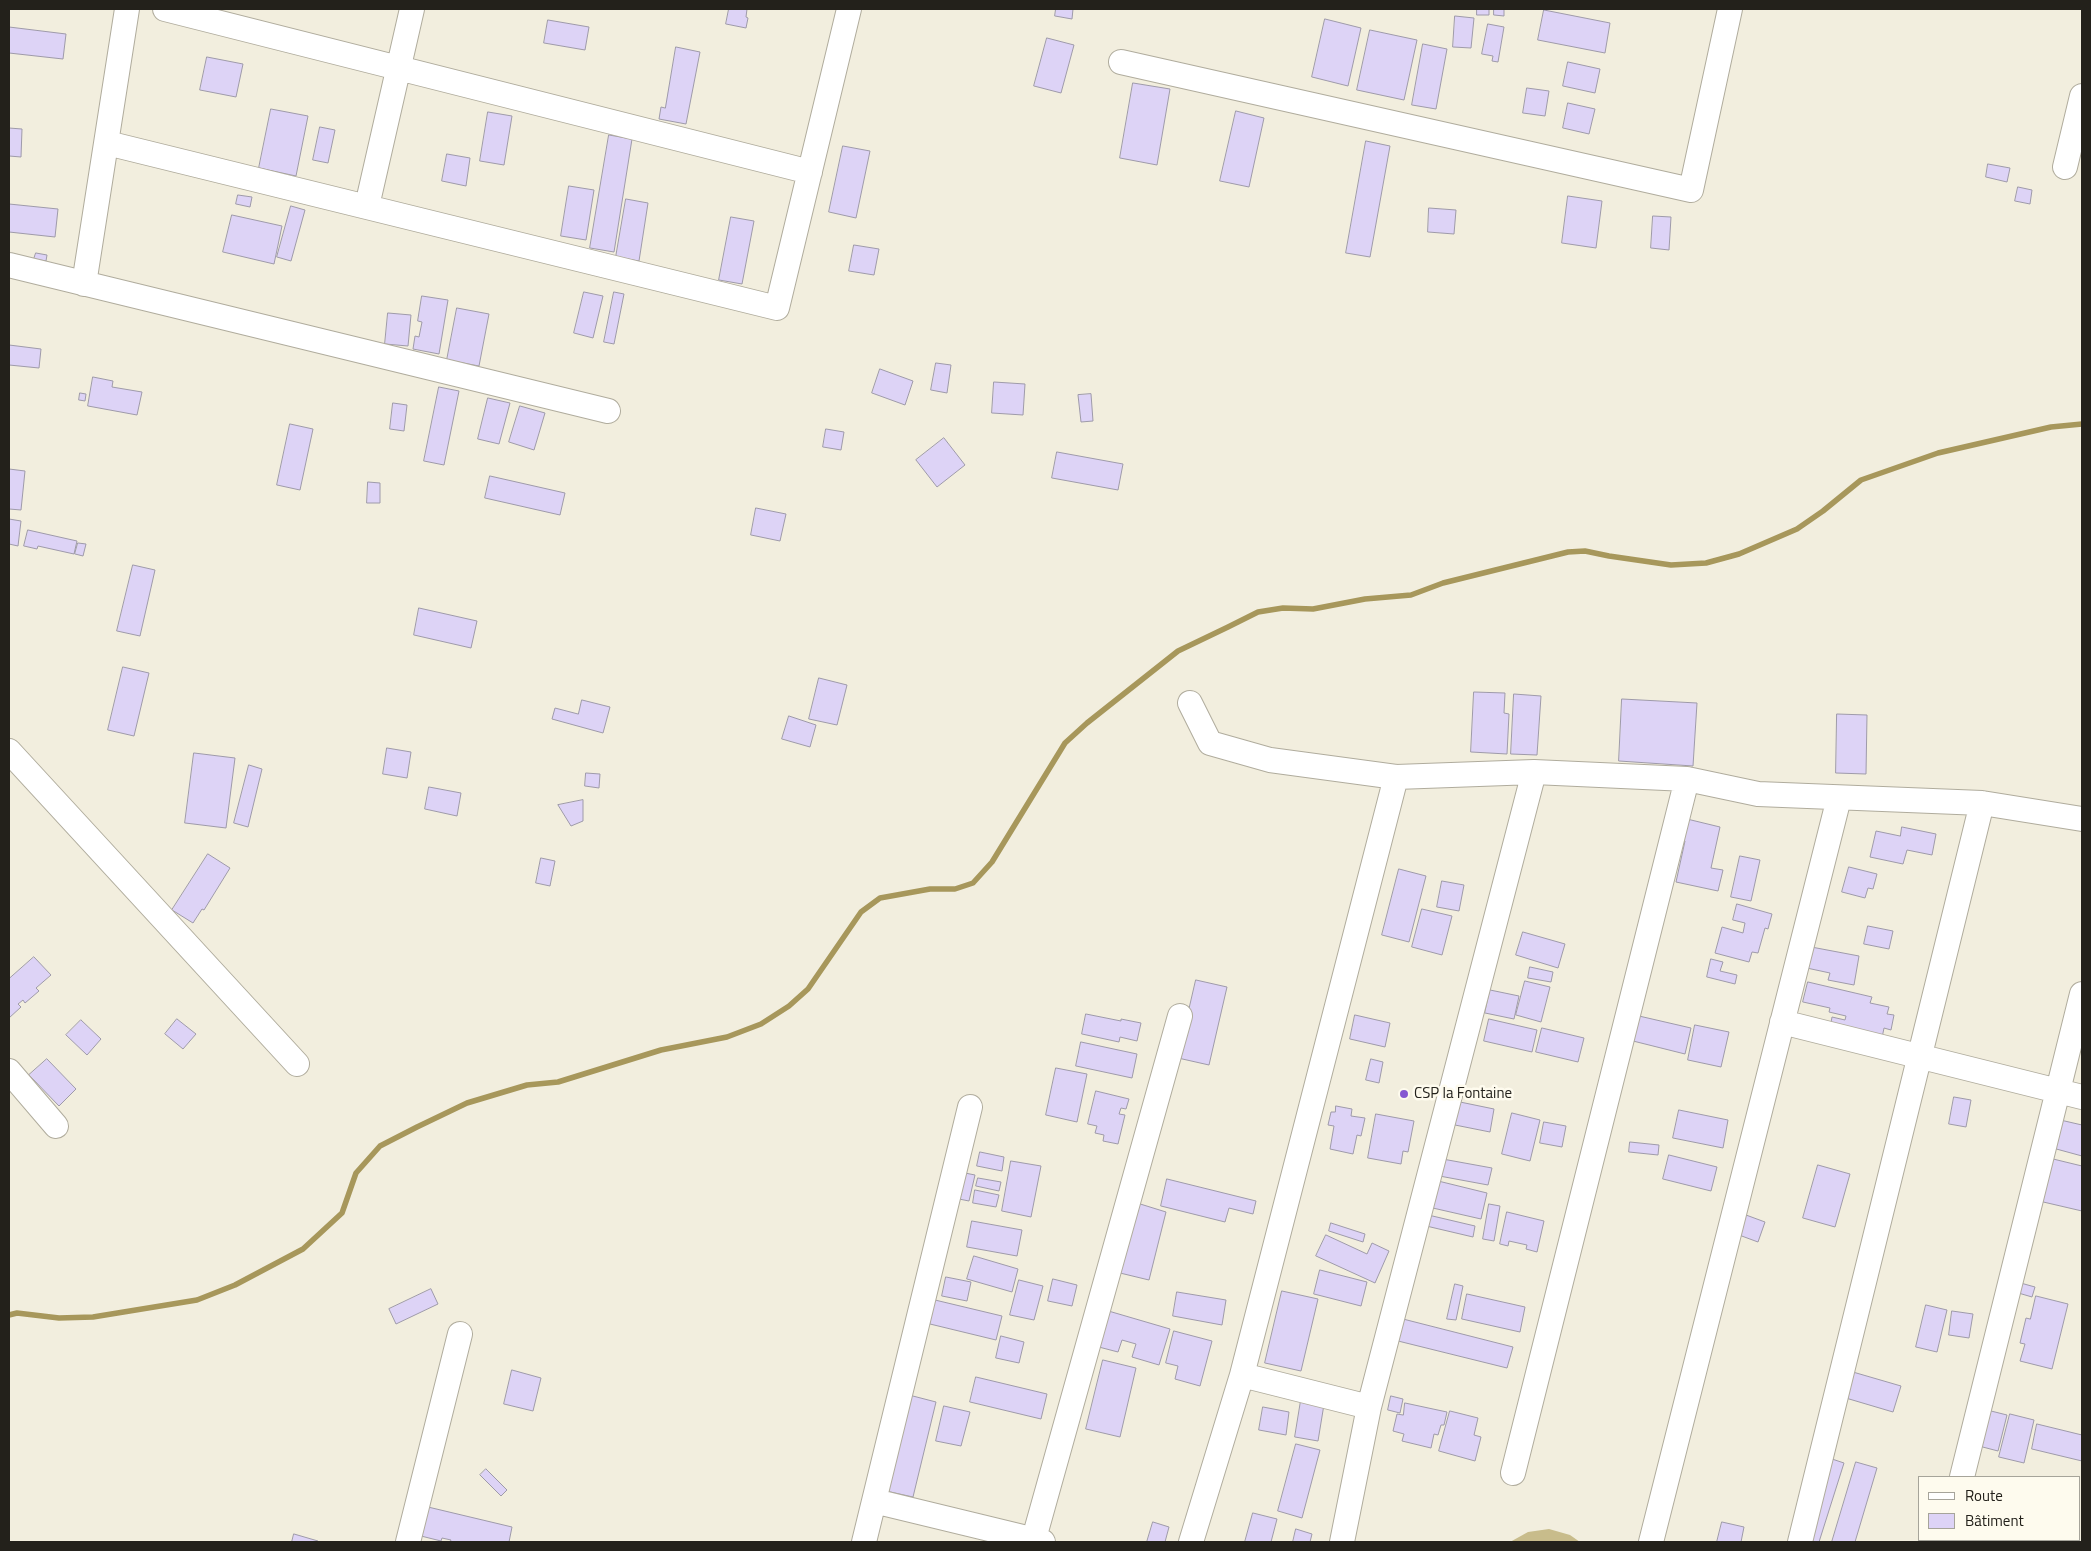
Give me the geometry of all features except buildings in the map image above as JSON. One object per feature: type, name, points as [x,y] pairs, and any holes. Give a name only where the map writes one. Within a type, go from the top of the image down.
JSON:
[{"type":"street","points":[[84,284],[127,9]]},
{"type":"street","points":[[165,9],[810,172]]},
{"type":"street","points":[[367,206],[412,9]]},
{"type":"street","points":[[106,143],[777,308],[849,9]]},
{"type":"street","points":[[1120,62],[1691,190],[1730,9]]},
{"type":"street","points":[[2065,166],[2082,96]]},
{"type":"street","points":[[9,265],[608,411]]},
{"type":"street","points":[[1190,703],[1210,743],[1270,760],[1396,777],[1534,772],[1687,779],[1758,794],[1982,803],[2082,819]]},
{"type":"street","points":[[9,751],[297,1064]]},
{"type":"street","points":[[1342,1542],[1369,1407],[1534,772]]},
{"type":"street","points":[[1191,1542],[1242,1376],[1396,777]]},
{"type":"street","points":[[1513,1473],[1687,779]]},
{"type":"street","points":[[1651,1542],[1839,798]]},
{"type":"street","points":[[1800,1542],[1982,803]]},
{"type":"street","points":[[1962,1476],[2082,994]]},
{"type":"street","points":[[874,1501],[1037,1542],[1180,1016]]},
{"type":"street","points":[[1782,1022],[2082,1097]]},
{"type":"street","points":[[9,1071],[56,1126]]},
{"type":"street","points":[[864,1542],[970,1107]]},
{"type":"street","points":[[408,1542],[460,1334]]},
{"type":"street","points":[[1242,1376],[1369,1407]]},
{"type":"shaded area","points":[[1549,1529],[1570,1535],[1580,1542],[1510,1542],[1528,1532]]},
{"type":"waterway","points":[[9,1315],[17,1313],[59,1318],[93,1317],[197,1300],[235,1285],[303,1249],[342,1213],[356,1173],[380,1146],[417,1127],[467,1103],[527,1085],[558,1082],[661,1050],[727,1037],[761,1024],[789,1006],[808,989],[861,912],[880,898],[930,889],[955,889],[973,883],[992,862],[1065,743],[1087,723],[1178,651],[1258,612],[1283,608],[1313,609],[1365,599],[1411,595],[1443,583],[1568,552],[1585,551],[1671,565],[1706,563],[1739,554],[1797,529],[1823,511],[1861,480],[1938,453],[2051,427],[2082,424]]},
{"type":"place","name":"CSP la Fontaine","points":[[1404,1094]]}]
